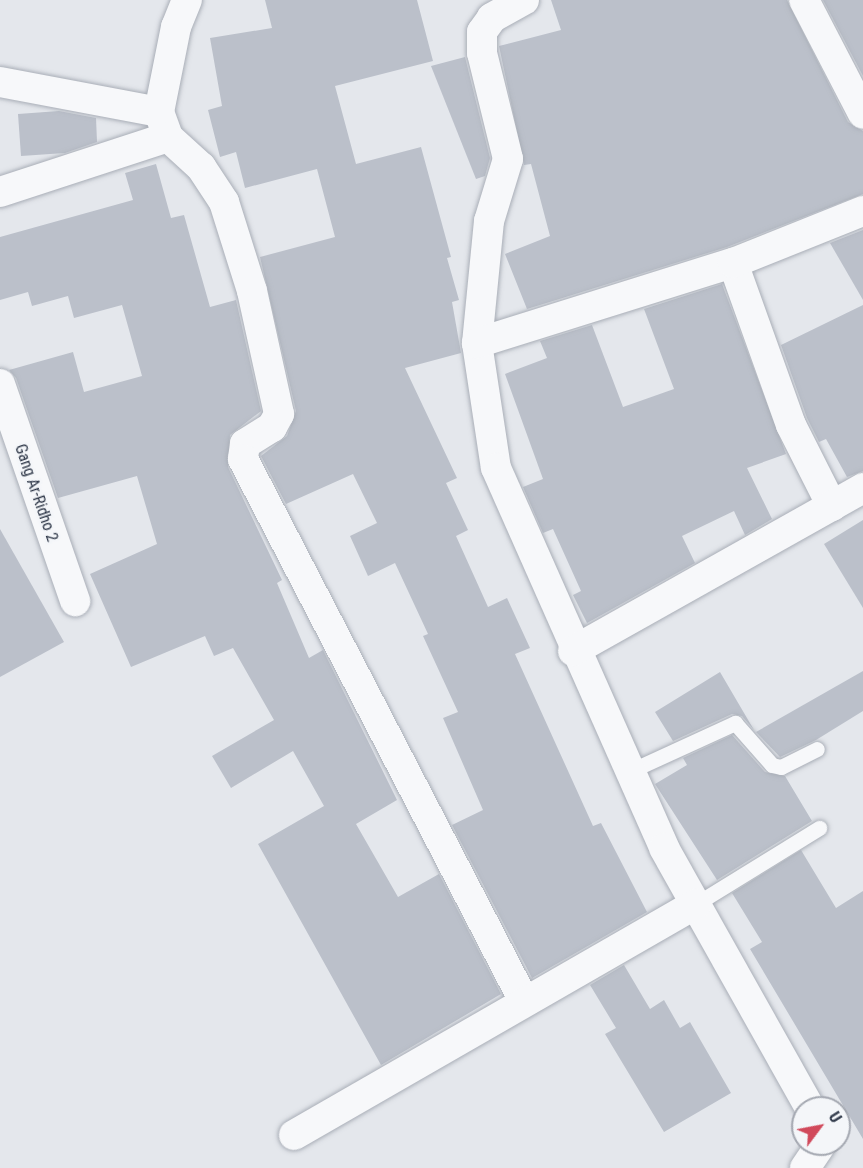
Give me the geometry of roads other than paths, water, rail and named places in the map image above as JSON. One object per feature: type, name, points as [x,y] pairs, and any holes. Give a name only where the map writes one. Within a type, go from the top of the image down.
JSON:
[{"type":"street","points":[[164,125],[176,27],[187,0]]},
{"type":"street","points":[[524,0],[492,18],[482,32],[482,53],[508,159],[489,221],[477,343],[496,468],[573,651],[628,772],[696,904],[803,1096]]},
{"type":"street","points":[[804,0],[863,114]]},
{"type":"street","points":[[0,82],[164,125],[201,167],[224,202],[252,291],[279,414],[272,427],[245,444],[243,459],[524,1001]]},
{"type":"street","points":[[0,192],[164,125]]},
{"type":"street","points":[[477,343],[733,263],[863,211]]},
{"type":"street","points":[[733,263],[790,425],[832,506]]},
{"type":"street","name":"Gang Ar-Ridho 2","points":[[0,384],[75,601]]},
{"type":"street","points":[[573,651],[863,488]]},
{"type":"street","points":[[294,1135],[696,904]]},
{"type":"lane","points":[[628,772],[735,723],[772,765],[781,767],[817,749]]},
{"type":"lane","points":[[696,904],[819,828]]}]
